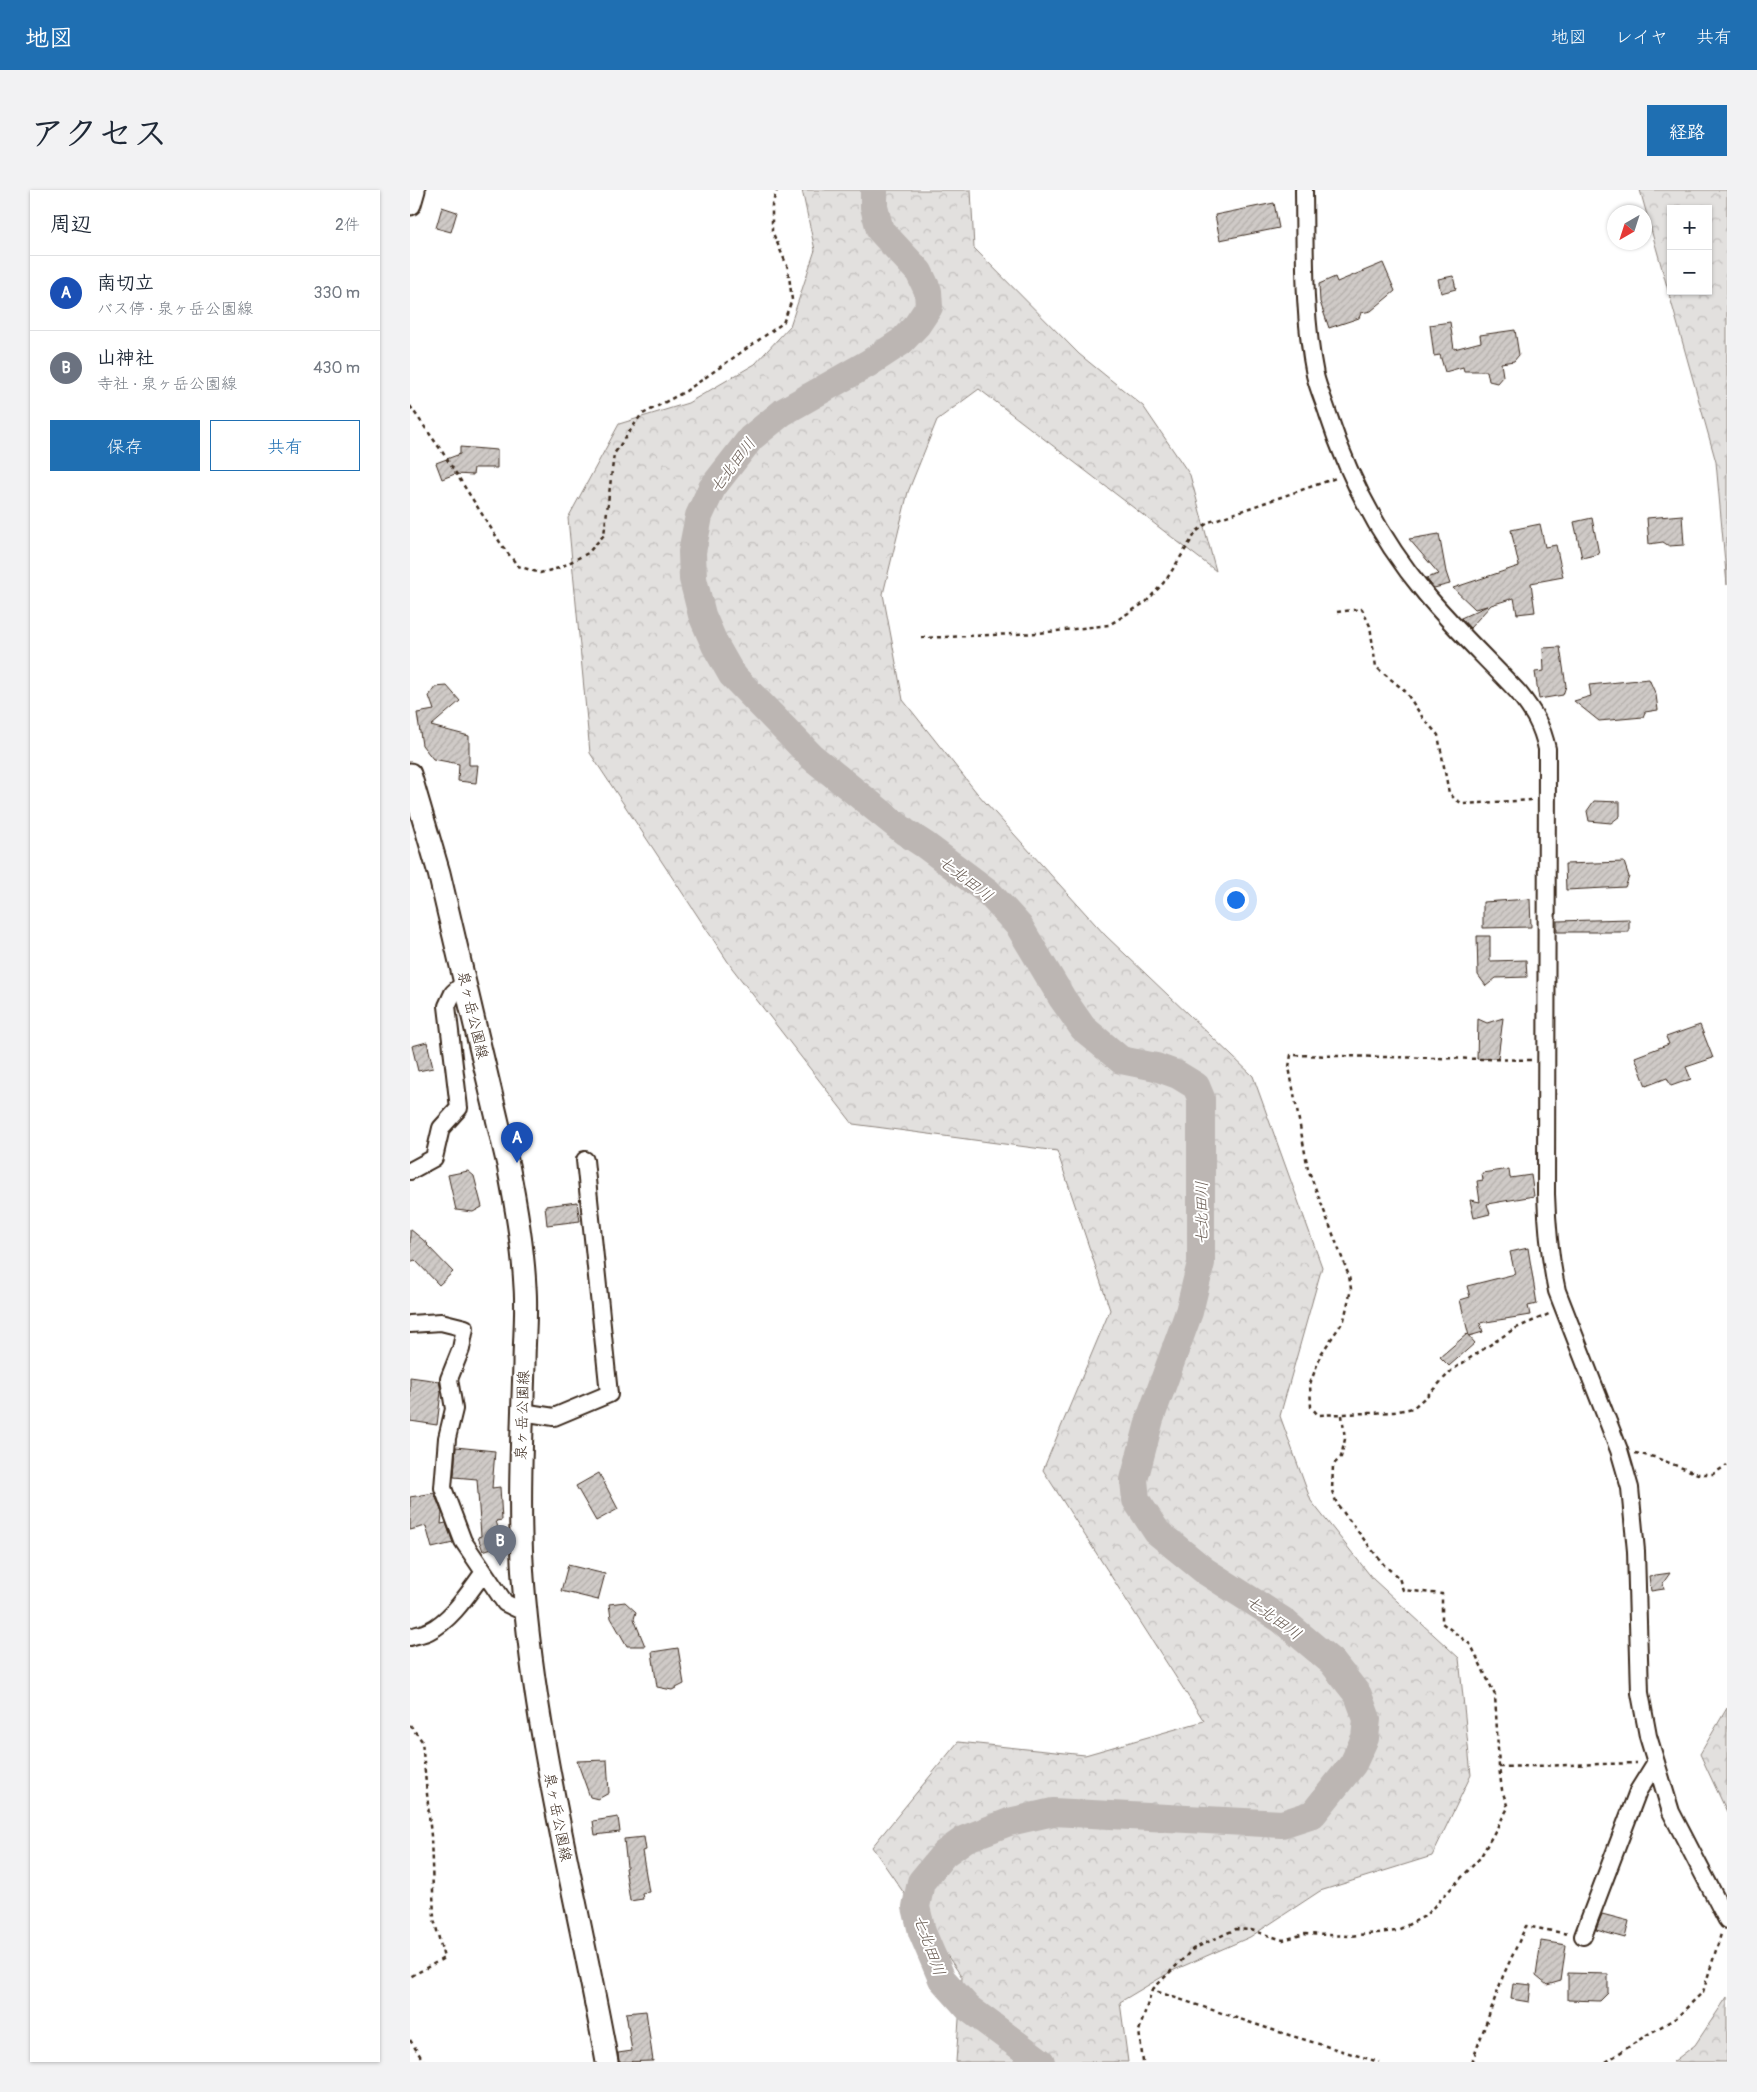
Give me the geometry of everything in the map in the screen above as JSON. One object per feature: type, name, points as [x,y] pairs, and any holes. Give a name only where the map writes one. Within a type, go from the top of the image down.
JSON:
[{"type":"main road","points":[[410,204],[414,190]]},
{"type":"main road","name":"泉ヶ岳公園線","points":[[410,774],[439,873],[515,1200],[526,1288],[520,1498],[526,1613],[537,1702],[557,1814],[607,2062]]},
{"type":"street","points":[[1304,190],[1308,310],[1316,375],[1350,474],[1399,560],[1426,595],[1531,708],[1542,728],[1548,749],[1546,1060],[1548,1239],[1556,1291],[1619,1450],[1630,1488],[1636,1551],[1640,1693],[1648,1736],[1670,1812],[1727,1919]]},
{"type":"street","points":[[410,1171],[434,1158],[441,1128],[459,1108],[447,1006],[453,993],[465,982]]},
{"type":"street","points":[[522,1412],[554,1417],[609,1394],[585,1160]]},
{"type":"street","points":[[410,1324],[441,1322],[465,1328],[461,1349],[449,1379],[454,1409],[447,1438],[443,1488],[463,1541],[505,1603],[526,1613]]},
{"type":"street","points":[[410,1637],[428,1632],[440,1624],[458,1606],[484,1572]]},
{"type":"street","points":[[1583,1936],[1638,1791],[1656,1762]]},
{"type":"path","points":[[410,406],[443,453],[503,547],[518,566],[540,574],[559,568],[588,553],[604,536],[614,454],[641,415],[686,391],[783,323],[792,300],[788,268],[772,231],[772,205],[777,190]]},
{"type":"path","points":[[921,638],[1040,633],[1109,625],[1146,602],[1166,580],[1197,531],[1209,522],[1350,474]]},
{"type":"path","points":[[1337,612],[1362,609],[1370,626],[1376,667],[1405,691],[1423,718],[1438,734],[1449,793],[1455,799],[1463,804],[1549,799]]},
{"type":"path","points":[[1546,1060],[1291,1055],[1289,1067],[1308,1169],[1349,1276],[1351,1289],[1344,1320],[1321,1354],[1310,1384],[1311,1407],[1318,1415],[1394,1412],[1413,1408],[1452,1370],[1514,1330],[1546,1316],[1561,1303]]},
{"type":"path","points":[[1143,2062],[1138,2031],[1152,1990],[1193,1949],[1236,1928],[1251,1930],[1282,1940],[1305,1934],[1349,1936],[1396,1931],[1425,1916],[1480,1858],[1508,1808],[1502,1790],[1499,1767],[1495,1695],[1470,1645],[1442,1623],[1442,1594],[1403,1590],[1399,1578],[1384,1566],[1337,1504],[1332,1491],[1331,1478],[1333,1465],[1341,1457],[1345,1439],[1342,1415]]},
{"type":"path","points":[[1619,1450],[1654,1457],[1698,1474],[1712,1474],[1727,1465]]},
{"type":"path","points":[[410,1724],[422,1741],[431,1836],[434,1919],[444,1958],[410,1977]]},
{"type":"path","points":[[1499,1767],[1656,1762]]},
{"type":"path","points":[[1606,2062],[1644,2036],[1676,2018],[1703,1992],[1727,1919]]},
{"type":"path","points":[[1472,2062],[1503,1976],[1526,1926],[1583,1936]]},
{"type":"path","points":[[1152,1990],[1279,2032],[1379,2062]]},
{"type":"path","points":[[410,2040],[424,2062]]},
{"type":"green space","points":[[802,190],[971,190],[974,248],[1079,354],[1143,406],[1190,475],[1216,571],[979,389],[937,420],[908,492],[883,594],[903,700],[977,793],[1105,935],[1253,1076],[1322,1267],[1280,1416],[1311,1501],[1373,1579],[1459,1658],[1471,1775],[1432,1856],[1320,1891],[1250,1937],[1172,1971],[1120,2002],[1128,2062],[956,2062],[962,1977],[872,1847],[958,1742],[1085,1755],[1204,1721],[1043,1470],[1110,1310],[1057,1151],[853,1124],[732,968],[590,753],[568,518],[619,424],[688,403],[755,364],[790,326],[815,250]]},
{"type":"green space","points":[[1640,190],[1727,190],[1727,585],[1716,462],[1669,295],[1712,295],[1712,205],[1667,205],[1667,287],[1652,233],[1652,205],[1644,205]]},
{"type":"green space","points":[[1727,1708],[1727,1812],[1700,1754]]},
{"type":"green space","points":[[1727,1997],[1727,2062],[1673,2062],[1695,2045]]},
{"type":"building","points":[[1274,203],[1279,228],[1220,240],[1215,215]]},
{"type":"building","points":[[442,207],[457,212],[451,232],[436,228]]},
{"type":"building","points":[[1383,263],[1395,291],[1371,311],[1361,313],[1359,318],[1329,328],[1320,302],[1319,284],[1335,277],[1337,282]]},
{"type":"building","points":[[1453,276],[1456,289],[1441,293],[1438,279]]},
{"type":"building","points":[[1450,322],[1454,349],[1481,342],[1480,335],[1515,330],[1519,355],[1514,361],[1501,363],[1503,376],[1497,383],[1489,381],[1487,371],[1464,371],[1463,367],[1445,372],[1440,355],[1434,356],[1430,325]]},
{"type":"building","points":[[460,447],[497,450],[497,468],[474,468],[473,475],[455,474],[442,479],[436,463],[460,454]]},
{"type":"building","points":[[1682,515],[1684,545],[1669,546],[1663,542],[1649,544],[1647,518]]},
{"type":"building","points":[[1592,518],[1599,554],[1582,558],[1574,522]]},
{"type":"building","points":[[1540,524],[1545,547],[1556,545],[1563,577],[1531,583],[1535,612],[1517,614],[1514,598],[1491,605],[1470,628],[1461,618],[1487,606],[1475,609],[1453,588],[1519,566],[1511,530]]},
{"type":"building","points":[[1439,534],[1450,584],[1434,588],[1426,578],[1439,574],[1409,539]]},
{"type":"building","points":[[1560,647],[1566,686],[1563,695],[1539,699],[1535,672],[1544,671],[1543,648]]},
{"type":"building","points":[[1649,679],[1656,695],[1658,710],[1645,712],[1643,717],[1599,721],[1574,701],[1591,696],[1589,685]]},
{"type":"building","points":[[447,686],[460,701],[431,726],[469,736],[469,765],[478,765],[476,783],[458,781],[459,764],[433,759],[422,745],[417,713],[434,710],[429,696],[435,687]]},
{"type":"building","points":[[1594,801],[1620,802],[1620,816],[1611,823],[1589,821],[1587,811]]},
{"type":"building","points":[[1624,862],[1629,877],[1625,887],[1566,890],[1565,864]]},
{"type":"building","points":[[1530,899],[1531,927],[1483,928],[1483,902]]},
{"type":"building","points":[[1629,919],[1629,932],[1557,932],[1557,921]]},
{"type":"building","points":[[1477,936],[1490,936],[1490,961],[1526,960],[1527,977],[1496,978],[1486,986],[1478,975]]},
{"type":"building","points":[[1503,1018],[1498,1058],[1477,1059],[1478,1019],[1487,1023]]},
{"type":"building","points":[[1700,1025],[1713,1058],[1686,1067],[1691,1079],[1671,1086],[1667,1078],[1646,1086],[1635,1057],[1669,1044],[1666,1037]]},
{"type":"building","points":[[427,1042],[433,1068],[418,1071],[412,1046]]},
{"type":"building","points":[[1509,1169],[1510,1178],[1531,1175],[1534,1196],[1487,1204],[1490,1214],[1474,1218],[1470,1200],[1480,1202],[1477,1181],[1483,1180],[1482,1173]]},
{"type":"building","points":[[468,1171],[474,1176],[482,1207],[473,1212],[456,1210],[448,1175]]},
{"type":"building","points":[[577,1202],[580,1221],[547,1225],[545,1206]]},
{"type":"building","points":[[410,1229],[428,1244],[453,1272],[439,1285],[415,1260],[410,1262]]},
{"type":"building","points":[[1528,1248],[1537,1304],[1528,1306],[1530,1315],[1480,1323],[1483,1332],[1469,1336],[1460,1300],[1470,1297],[1467,1286],[1515,1274],[1510,1252]]},
{"type":"building","points":[[1467,1334],[1475,1343],[1449,1366],[1440,1357]]},
{"type":"building","points":[[410,1377],[439,1381],[441,1392],[437,1425],[410,1421]]},
{"type":"building","points":[[456,1447],[495,1451],[492,1488],[500,1487],[502,1520],[496,1521],[503,1544],[483,1551],[478,1537],[481,1536],[477,1479],[454,1477]]},
{"type":"building","points":[[599,1473],[618,1509],[596,1521],[576,1486]]},
{"type":"building","points":[[434,1493],[442,1513],[441,1524],[446,1523],[453,1543],[432,1548],[426,1526],[410,1530],[410,1497]]},
{"type":"building","points":[[568,1565],[605,1574],[598,1600],[561,1591]]},
{"type":"building","points":[[1670,1573],[1663,1583],[1664,1589],[1651,1591],[1649,1576]]},
{"type":"building","points":[[625,1602],[636,1612],[634,1619],[645,1646],[627,1646],[611,1618],[609,1604]]},
{"type":"building","points":[[678,1648],[684,1684],[672,1690],[657,1687],[652,1652]]},
{"type":"building","points":[[607,1760],[609,1793],[598,1799],[590,1797],[577,1761]]},
{"type":"building","points":[[618,1817],[620,1832],[595,1835],[593,1821]]},
{"type":"building","points":[[644,1837],[646,1850],[642,1851],[649,1892],[642,1893],[643,1899],[630,1901],[625,1868],[627,1867],[624,1839]]},
{"type":"building","points":[[1602,1914],[1629,1921],[1625,1938],[1596,1930]]},
{"type":"building","points":[[1541,1941],[1566,1945],[1561,1981],[1547,1985],[1536,1976]]},
{"type":"building","points":[[1568,1973],[1608,1974],[1608,1993],[1600,2001],[1568,2000]]},
{"type":"building","points":[[1513,1983],[1531,1985],[1529,2002],[1511,1999]]},
{"type":"building","points":[[646,2011],[653,2061],[619,2062],[618,2053],[632,2051],[626,2013]]},
{"type":"waterway","name":"七北田川","points":[[874,190],[874,207],[880,230],[919,272],[928,291],[929,307],[917,325],[901,342],[869,363],[783,412],[751,438],[712,488],[699,516],[692,552],[693,579],[702,615],[715,645],[732,675],[812,757],[905,832],[988,892],[1019,926],[1062,998],[1083,1028],[1121,1060],[1156,1067],[1178,1075],[1196,1086],[1201,1098],[1201,1263],[1189,1312],[1150,1419],[1134,1480],[1136,1500],[1157,1532],[1205,1571],[1282,1620],[1332,1662],[1358,1695],[1367,1719],[1365,1738],[1353,1764],[1313,1814],[1282,1824],[1053,1812],[1009,1822],[965,1839],[944,1854],[921,1882],[916,1907],[922,1932],[942,1979],[968,2008],[1041,2062]]},
{"type":"place","name":"南切立","points":[[517,1163]]},
{"type":"place","name":"山神社","points":[[500,1566]]}]
